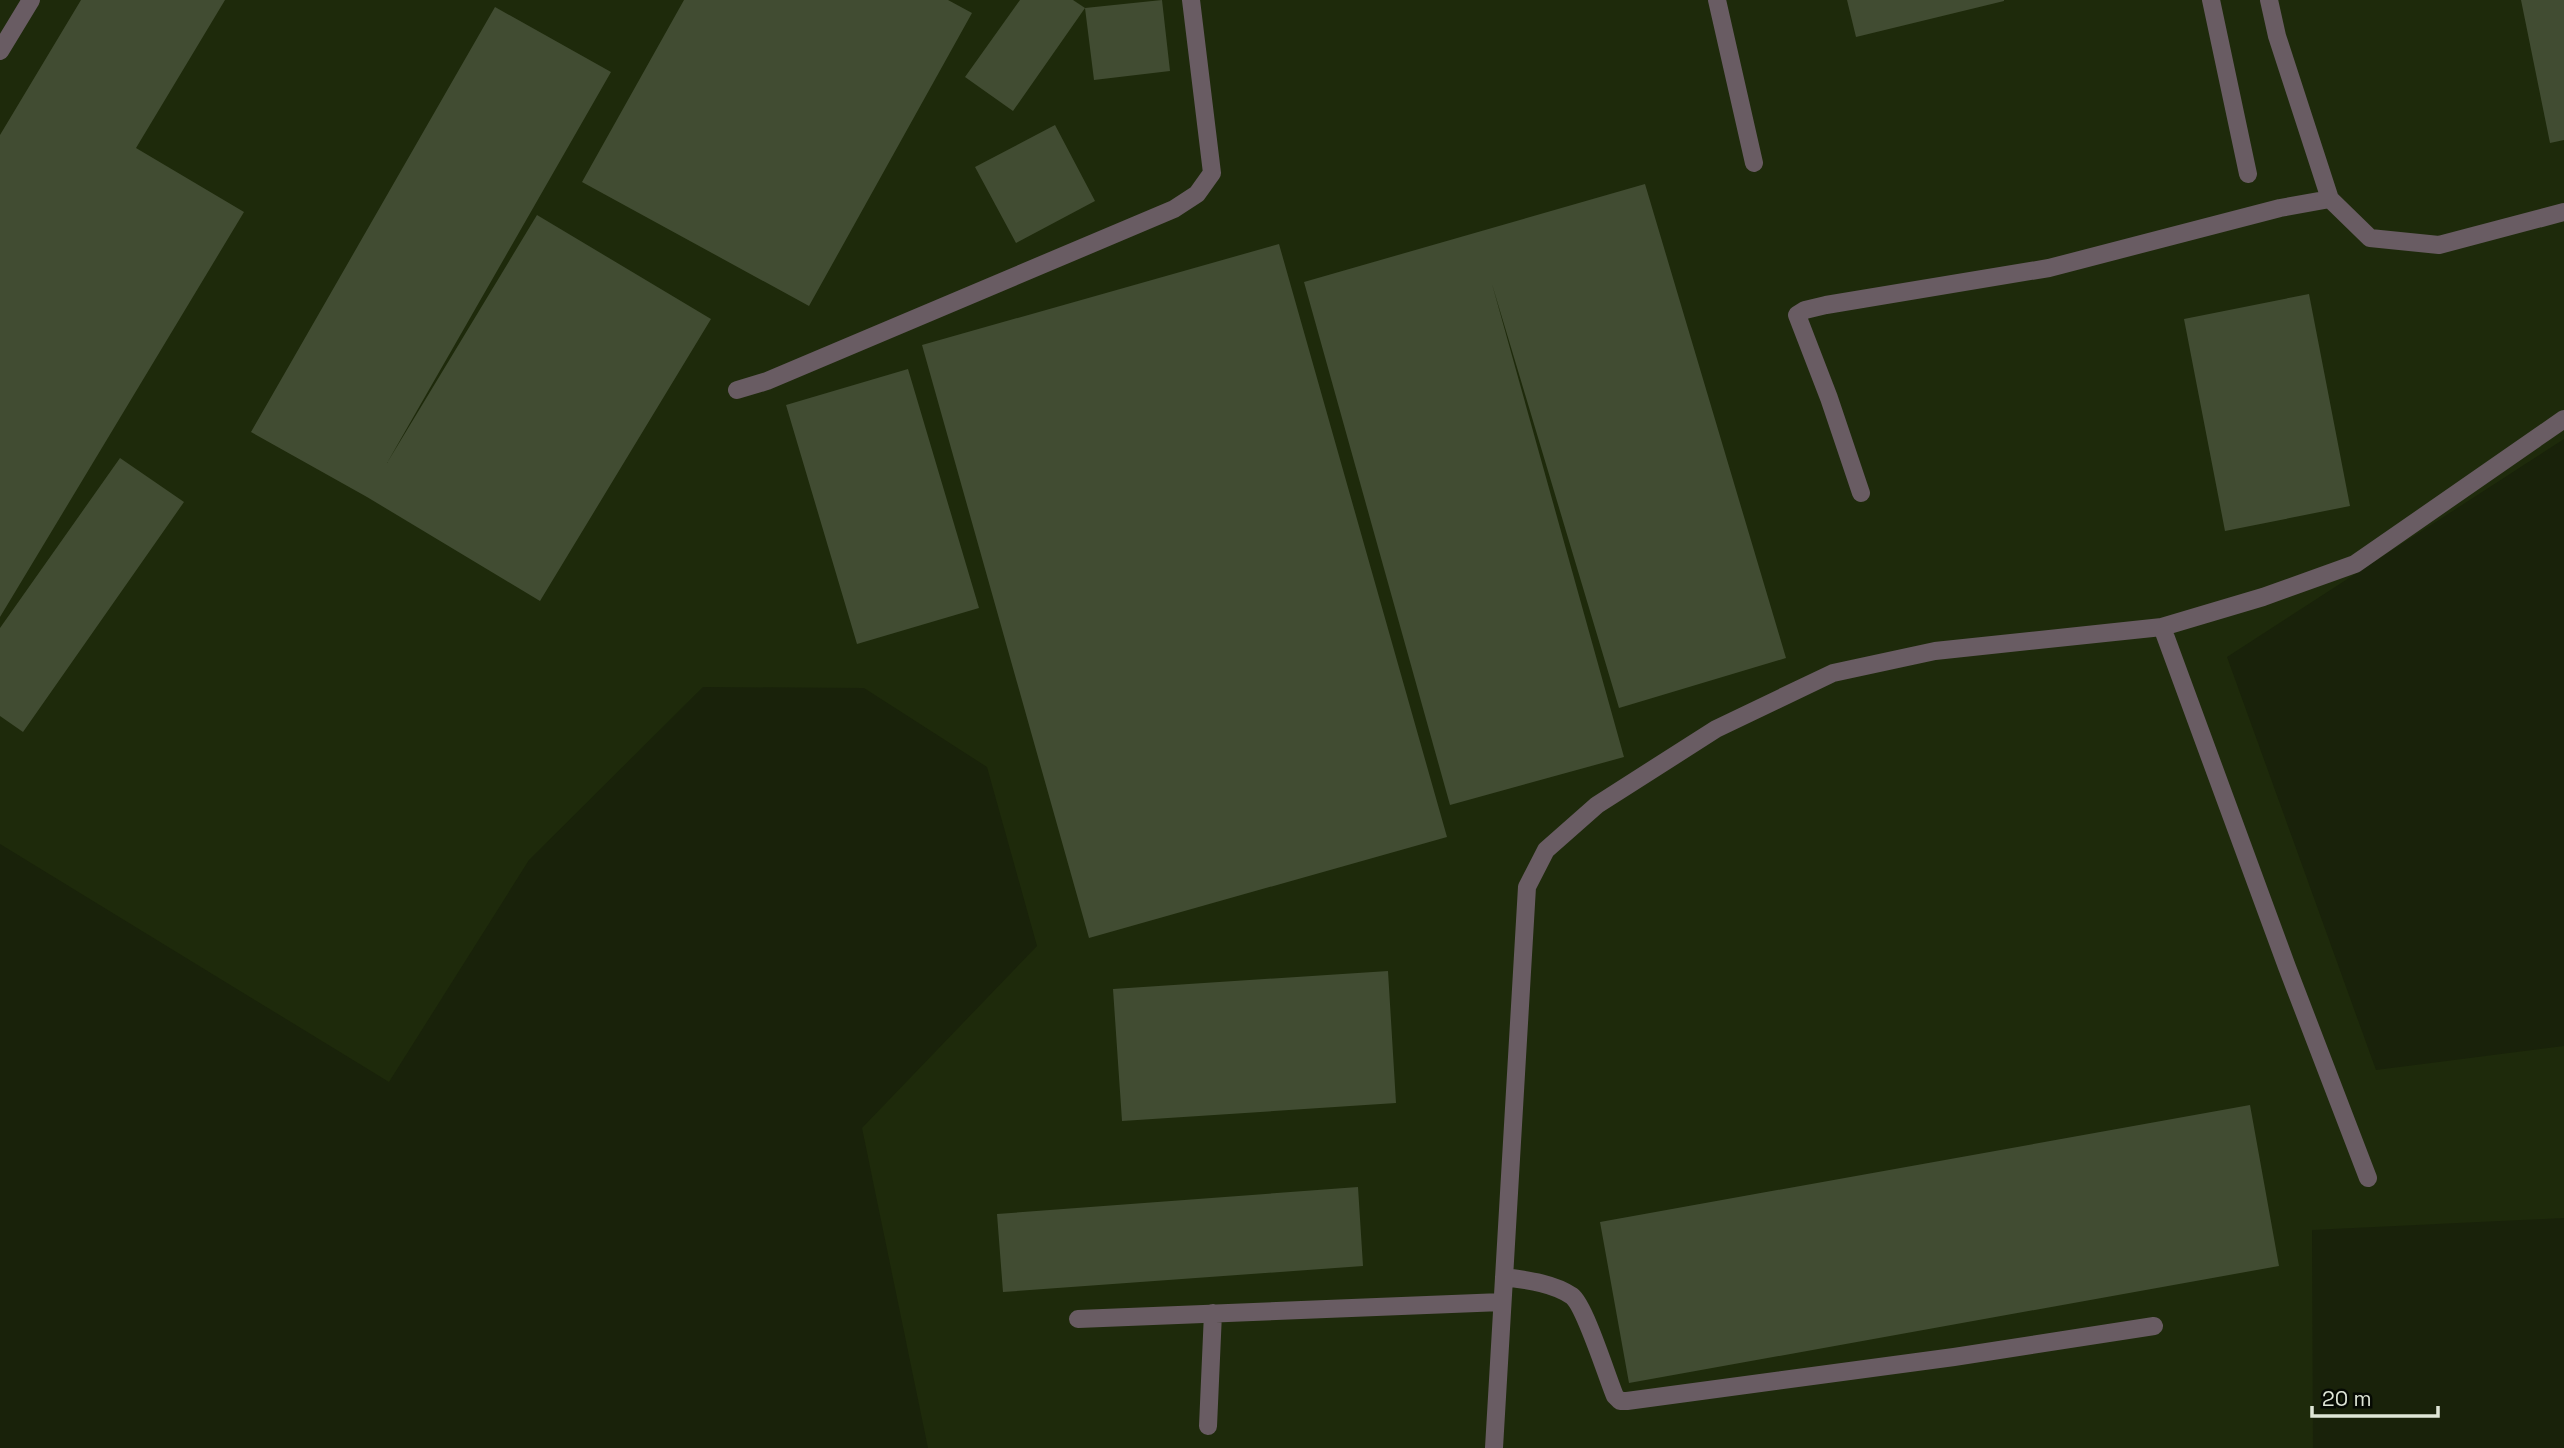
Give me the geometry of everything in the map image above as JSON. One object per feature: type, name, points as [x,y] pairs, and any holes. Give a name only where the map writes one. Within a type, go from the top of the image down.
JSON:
[{"type":"street","points":[[0,51],[31,0]]},
{"type":"street","points":[[737,390],[767,381],[1174,209],[1197,194],[1212,173],[1191,0]]},
{"type":"street","points":[[1717,0],[1754,163]]},
{"type":"street","points":[[2211,0],[2248,174]]},
{"type":"street","points":[[2269,0],[2277,36],[2330,199],[2370,238],[2438,245],[2564,212]]},
{"type":"street","points":[[1861,494],[1829,398],[1797,319],[1800,313],[1826,305],[2049,268],[2280,208],[2330,199]]},
{"type":"street","points":[[1493,1448],[1527,887],[1546,850],[1597,804],[1716,729],[1833,673],[1935,651],[2162,627],[2263,597],[2355,564],[2564,419]]},
{"type":"street","points":[[2162,627],[2368,1178]]},
{"type":"street","points":[[1504,1277],[1536,1282],[1574,1297],[1586,1320],[1615,1396],[1620,1401],[1954,1357],[2154,1326]]},
{"type":"street","points":[[1077,1319],[1502,1302]]},
{"type":"street","points":[[1208,1426],[1213,1313]]},
{"type":"shaded area","points":[[0,0],[2564,0],[2564,439],[2227,657],[2376,1070],[2564,1046],[2564,1218],[2312,1230],[2313,1448],[928,1448],[862,1128],[1037,946],[987,767],[864,688],[703,687],[529,860],[389,1082],[0,844]]},
{"type":"building","points":[[81,0],[225,0],[136,148],[244,212],[0,617],[0,135]]},
{"type":"building","points":[[684,0],[948,0],[972,13],[809,306],[582,182]]},
{"type":"building","points":[[1020,0],[1073,0],[1085,8],[1013,111],[965,77]]},
{"type":"building","points":[[1162,0],[1170,71],[1094,80],[1085,8]]},
{"type":"building","points":[[1847,0],[2004,0],[2004,1],[1856,37]]},
{"type":"building","points":[[2521,0],[2564,0],[2564,140],[2550,143]]},
{"type":"building","points":[[495,7],[611,72],[387,463],[537,215],[711,319],[540,601],[367,497],[251,432]]},
{"type":"building","points":[[1055,125],[1095,201],[1016,243],[975,167]]},
{"type":"building","points":[[1645,184],[1786,658],[1619,708],[1492,284],[1624,757],[1450,805],[1304,282]]},
{"type":"building","points":[[1279,244],[1447,837],[1089,938],[922,345]]},
{"type":"building","points":[[2309,294],[2350,506],[2225,531],[2184,319]]},
{"type":"building","points":[[908,369],[979,608],[857,644],[786,405]]},
{"type":"building","points":[[120,458],[184,502],[23,732],[0,716],[0,628]]},
{"type":"building","points":[[1388,971],[1396,1103],[1122,1121],[1113,989]]},
{"type":"building","points":[[2250,1105],[2279,1266],[1629,1383],[1600,1222]]},
{"type":"building","points":[[1358,1187],[1363,1266],[1003,1292],[997,1214]]}]
